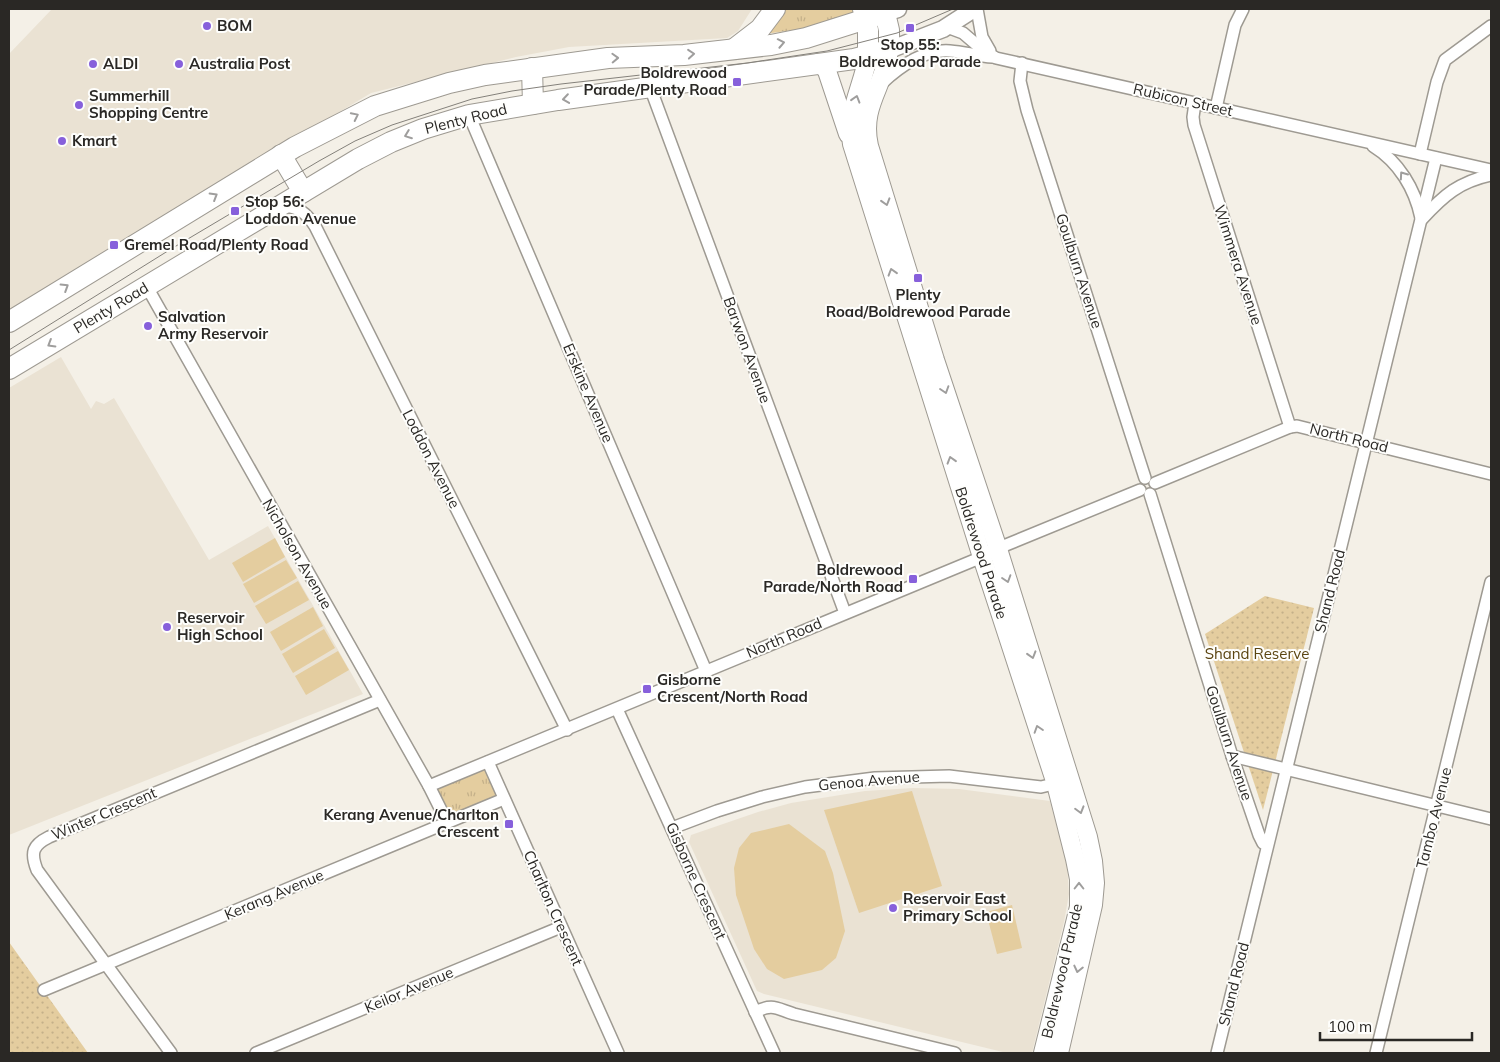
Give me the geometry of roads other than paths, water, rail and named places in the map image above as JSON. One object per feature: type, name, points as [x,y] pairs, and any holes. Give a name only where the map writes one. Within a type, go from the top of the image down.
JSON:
[{"type":"highway","points":[[733,50],[760,29],[775,9]]},
{"type":"highway","points":[[9,322],[315,136],[375,106],[449,83],[485,75],[608,58],[650,57],[733,50],[806,38],[864,14],[889,10],[888,50]]},
{"type":"highway","points":[[864,14],[869,38],[868,56]]},
{"type":"highway","name":"Plenty Road","points":[[10,361],[146,287],[358,159],[391,142],[423,129],[469,115],[533,104],[868,56],[888,50]]},
{"type":"highway","points":[[532,68],[533,104]]},
{"type":"highway","points":[[281,155],[302,192]]},
{"type":"main road","name":"Plenty Road","points":[[888,50],[947,27],[975,9]]},
{"type":"main road","name":"Boldrewood Parade","points":[[888,50],[885,70],[868,110],[867,138],[982,557],[1094,861],[1095,884],[1093,905],[1059,1053]]},
{"type":"main road","name":"Boldrewood Parade","points":[[868,56],[852,112],[850,128],[852,144],[928,363],[998,549],[1063,781],[1079,879],[1078,907],[1043,1053]]},
{"type":"main road","points":[[818,63],[827,71],[852,144]]},
{"type":"street","name":"Rubicon Street","points":[[975,9],[984,44],[1000,59]]},
{"type":"street","points":[[1216,108],[1235,25],[1243,9]]},
{"type":"street","points":[[1420,154],[1436,82],[1446,60],[1491,26]]},
{"type":"street","name":"Rubicon Street","points":[[947,27],[963,32],[988,54],[1000,59]]},
{"type":"street","name":"Rubicon Street","points":[[906,64],[931,52],[943,50],[1000,59],[1491,170]]},
{"type":"street","name":"Goulburn Avenue","points":[[1022,63],[1020,81],[1027,110],[1150,481]]},
{"type":"street","name":"Boldrewood Parade","points":[[878,87],[906,64]]},
{"type":"street","name":"Barwon Avenue","points":[[650,87],[845,613]]},
{"type":"street","name":"Wimmera Avenue","points":[[1195,103],[1194,125],[1290,427]]},
{"type":"street","name":"Erskine Avenue","points":[[469,115],[706,671]]},
{"type":"street","name":"Rubicon Street","points":[[1363,141],[1384,154],[1400,171],[1413,194],[1421,220]]},
{"type":"street","name":"Shand Road","points":[[1217,1053],[1436,158]]},
{"type":"street","points":[[1421,220],[1451,190],[1470,181],[1491,175]]},
{"type":"street","name":"Loddon Avenue","points":[[280,206],[300,209],[315,226],[567,730]]},
{"type":"street","name":"Nicholson Avenue","points":[[146,287],[429,786],[447,822]]},
{"type":"street","name":"North Road","points":[[1150,481],[1290,427],[1306,427],[1491,474]]},
{"type":"street","points":[[1145,492],[1155,491],[1150,481]]},
{"type":"street","name":"Goulburn Avenue","points":[[1145,492],[1259,835],[1264,843],[1268,845]]},
{"type":"street","name":"North Road","points":[[429,786],[998,549],[1145,492]]},
{"type":"street","name":"Tambo Avenue","points":[[1376,1053],[1491,582]]},
{"type":"street","name":"Winter Crescent","points":[[171,1053],[37,870],[33,854],[37,845],[41,841],[380,700]]},
{"type":"street","name":"Gisborne Crescent","points":[[617,709],[774,1053]]},
{"type":"street","points":[[1232,756],[1491,819]]},
{"type":"street","name":"Charlton Crescent","points":[[488,762],[618,1053]]},
{"type":"street","name":"Genoa Avenue","points":[[672,828],[716,811],[762,797],[805,787],[866,779],[949,776],[1034,787],[1063,781]]},
{"type":"street","name":"Kerang Avenue","points":[[44,990],[504,800]]},
{"type":"street","name":"Keilor Avenue","points":[[256,1053],[561,927]]},
{"type":"street","points":[[757,1016],[767,1006],[774,1007],[955,1053]]},
{"type":"tram line","points":[[9,350],[171,249],[319,161],[355,141],[392,125],[472,99],[512,91],[747,63],[827,51],[897,33],[953,9]]},
{"type":"place","name":"BOM","points":[[207,26]]},
{"type":"place","name":"Stop 55: Boldrewood Parade","points":[[910,28]]},
{"type":"place","name":"ALDI","points":[[93,64]]},
{"type":"place","name":"Australia Post","points":[[179,64]]},
{"type":"place","name":"Boldrewood Parade/Plenty Road","points":[[737,82]]},
{"type":"place","name":"Summerhill Shopping Centre","points":[[79,105]]},
{"type":"place","name":"Kmart","points":[[62,141]]},
{"type":"place","name":"Stop 56: Loddon Avenue","points":[[235,211]]},
{"type":"place","name":"Gremel Road/Plenty Road","points":[[114,245]]},
{"type":"place","name":"Plenty Road/Boldrewood Parade","points":[[918,278]]},
{"type":"place","name":"Salvation Army Reservoir","points":[[148,326]]},
{"type":"place","name":"Boldrewood Parade/North Road","points":[[913,579]]},
{"type":"place","name":"Reservoir High School","points":[[167,627]]},
{"type":"place","name":"Gisborne Crescent/North Road","points":[[647,689]]},
{"type":"place","name":"Kerang Avenue/Charlton Crescent","points":[[509,824]]},
{"type":"place","name":"Reservoir East Primary School","points":[[893,908]]},
{"type":"park label","name":"Shand Reserve","points":[[1257,654]]}]
